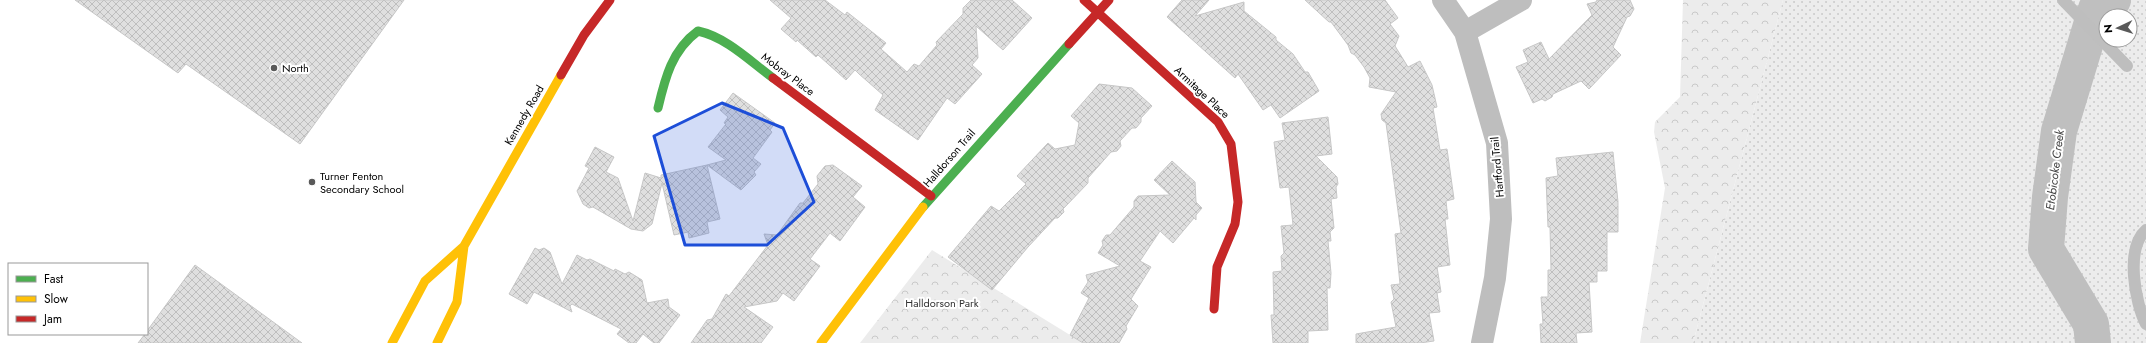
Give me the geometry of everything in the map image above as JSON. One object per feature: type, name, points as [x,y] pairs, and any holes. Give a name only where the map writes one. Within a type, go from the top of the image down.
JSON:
[{"type":"street","name":"Kennedy Road","points":[[392,343],[425,281],[464,246],[584,35],[610,0]]},
{"type":"street","name":"Armitage Place","points":[[1084,0],[1218,122],[1231,144],[1238,202],[1235,224],[1218,267],[1214,308]]},
{"type":"street","name":"Halldorson Trail","points":[[821,343],[931,196],[1109,0]]},
{"type":"street","name":"Hartford Trail","points":[[1443,0],[1465,32],[1497,143],[1501,219],[1496,278],[1482,343]]},
{"type":"street","points":[[1465,32],[1521,0]]},
{"type":"street","name":"Mobray Place","points":[[658,108],[666,79],[682,42],[698,31],[708,33],[725,42],[931,196]]},
{"type":"street","name":"Kennedy Road","points":[[437,343],[457,302],[464,246]]},
{"type":"lane","points":[[2065,2],[2123,62]]},
{"type":"lane","points":[[2146,230],[2138,244],[2134,267],[2136,296],[2146,324]]},
{"type":"highlighted area","points":[[722,103],[783,128],[814,202],[767,245],[685,245],[654,136]]},
{"type":"green space","points":[[1683,0],[1783,0],[1693,343],[1640,343],[1665,188],[1654,132],[1655,122],[1680,97]]},
{"type":"green space","points":[[1783,0],[2146,0],[2146,343],[1693,343]]},
{"type":"green space","name":"Halldorson Park","points":[[932,250],[1083,343],[860,343]]},
{"type":"building","name":"North","points":[[75,0],[404,0],[300,144],[186,64],[178,73]]},
{"type":"building","points":[[770,0],[825,0],[845,15],[847,12],[886,43],[881,49],[907,72],[914,64],[919,66],[937,45],[936,42],[963,14],[963,8],[971,0],[1012,0],[1032,18],[1003,50],[976,26],[978,58],[972,65],[982,74],[955,104],[947,98],[918,140],[875,110],[883,95],[855,70],[846,80],[818,55],[816,57],[797,40],[796,42],[781,29],[791,18]]},
{"type":"building","points":[[1182,0],[1209,0],[1195,16],[1244,2],[1244,11],[1276,37],[1276,40],[1293,54],[1305,72],[1308,72],[1319,91],[1280,118],[1271,105],[1263,110],[1238,74],[1235,78],[1167,17]]},
{"type":"building","points":[[1305,0],[1385,0],[1398,18],[1390,24],[1399,36],[1395,46],[1408,67],[1420,61],[1432,85],[1437,107],[1433,108],[1440,150],[1447,149],[1454,199],[1446,201],[1448,219],[1445,219],[1450,265],[1437,267],[1441,292],[1437,293],[1440,312],[1429,313],[1434,341],[1420,343],[1356,343],[1356,334],[1396,327],[1391,302],[1394,299],[1391,285],[1400,284],[1395,234],[1401,233],[1386,123],[1382,120],[1381,114],[1396,92],[1369,87],[1370,78],[1355,55],[1351,53],[1348,45],[1331,22],[1329,22]]},
{"type":"building","points":[[1597,0],[1630,0],[1634,9],[1630,16],[1627,17],[1613,47],[1621,55],[1589,89],[1581,81],[1553,94],[1552,97],[1545,101],[1542,99],[1533,103],[1516,67],[1528,62],[1523,50],[1541,42],[1549,59],[1592,15],[1587,4],[1596,2]]},
{"type":"building","points":[[1099,84],[1132,88],[1152,106],[1141,118],[1141,122],[1136,128],[1132,128],[1120,141],[1121,146],[1117,151],[1111,152],[1088,178],[1088,183],[1063,209],[1064,212],[1058,218],[1055,218],[1028,247],[992,290],[948,257],[991,206],[999,211],[1026,184],[1017,176],[1048,143],[1055,149],[1075,145],[1079,123],[1071,116]]},
{"type":"building","points":[[733,93],[775,123],[770,130],[772,132],[753,158],[761,164],[754,172],[756,175],[741,190],[707,165],[726,160],[708,147],[726,124],[724,123],[728,117],[720,110]]},
{"type":"building","points":[[1328,117],[1332,154],[1316,156],[1337,177],[1338,184],[1336,187],[1337,198],[1331,199],[1334,228],[1330,232],[1331,241],[1328,241],[1331,273],[1330,288],[1327,288],[1328,330],[1308,331],[1308,343],[1273,343],[1271,315],[1274,315],[1273,272],[1282,271],[1281,256],[1284,253],[1281,226],[1293,225],[1289,187],[1280,188],[1274,142],[1285,140],[1282,123]]},
{"type":"building","points":[[595,147],[614,157],[606,172],[618,178],[633,221],[645,173],[661,178],[661,175],[707,165],[720,219],[707,222],[709,233],[689,238],[688,232],[674,235],[662,183],[652,224],[643,231],[631,229],[593,207],[589,208],[583,204],[577,191],[589,168],[585,166]]},
{"type":"building","points":[[1613,152],[1618,202],[1618,232],[1607,232],[1607,271],[1597,271],[1597,282],[1589,282],[1592,332],[1576,333],[1577,343],[1541,343],[1540,324],[1543,324],[1541,297],[1548,297],[1548,270],[1551,270],[1550,227],[1548,227],[1546,178],[1558,176],[1556,158]]},
{"type":"building","points":[[1172,161],[1195,182],[1196,202],[1202,208],[1196,215],[1196,220],[1194,218],[1173,243],[1160,231],[1140,261],[1151,267],[1131,299],[1138,306],[1126,326],[1127,329],[1119,343],[1083,343],[1070,335],[1089,298],[1081,293],[1088,282],[1086,275],[1120,266],[1098,253],[1103,245],[1102,241],[1106,235],[1110,235],[1134,207],[1134,201],[1138,196],[1170,195],[1154,180]]},
{"type":"building","points":[[833,165],[862,186],[853,197],[865,207],[840,241],[830,233],[810,259],[820,266],[794,301],[783,293],[777,301],[744,307],[773,327],[761,343],[691,343],[707,320],[712,319],[726,294],[729,296],[768,245],[764,234],[777,235],[800,203],[803,203],[818,184],[817,176],[825,166]]},
{"type":"building","points":[[535,248],[539,250],[544,248],[550,252],[562,284],[577,255],[587,260],[590,259],[614,271],[615,269],[625,274],[629,272],[642,280],[647,303],[668,299],[669,307],[680,315],[659,343],[654,343],[643,334],[636,343],[629,343],[617,334],[621,329],[572,304],[570,306],[572,312],[534,292],[527,304],[509,294]]},
{"type":"building","points":[[195,265],[302,343],[138,343],[144,335],[148,335],[148,330]]},
{"type":"waterway","name":"Etobicoke Creek","points":[[2093,343],[2091,324],[2046,249],[2050,197],[2059,131],[2096,9],[2113,0]]},
{"type":"traffic: fast","points":[[658,108],[671,65],[682,47],[698,31],[718,38],[728,44],[773,78]]},
{"type":"traffic: fast","points":[[923,207],[1069,44]]},
{"type":"traffic: slow","points":[[392,343],[425,281],[464,246],[561,75]]},
{"type":"traffic: slow","points":[[821,343],[923,207]]},
{"type":"traffic: slow","points":[[437,343],[457,302],[464,246]]},
{"type":"traffic: jam","points":[[561,75],[584,35],[610,0]]},
{"type":"traffic: jam","points":[[1084,0],[1218,122],[1231,144],[1238,202],[1235,224],[1217,267],[1214,309]]},
{"type":"traffic: jam","points":[[1069,44],[1109,0]]},
{"type":"traffic: jam","points":[[773,78],[931,196]]},
{"type":"place","name":"North","points":[[274,68]]},
{"type":"place","name":"Turner Fenton Secondary School","points":[[312,182]]}]
